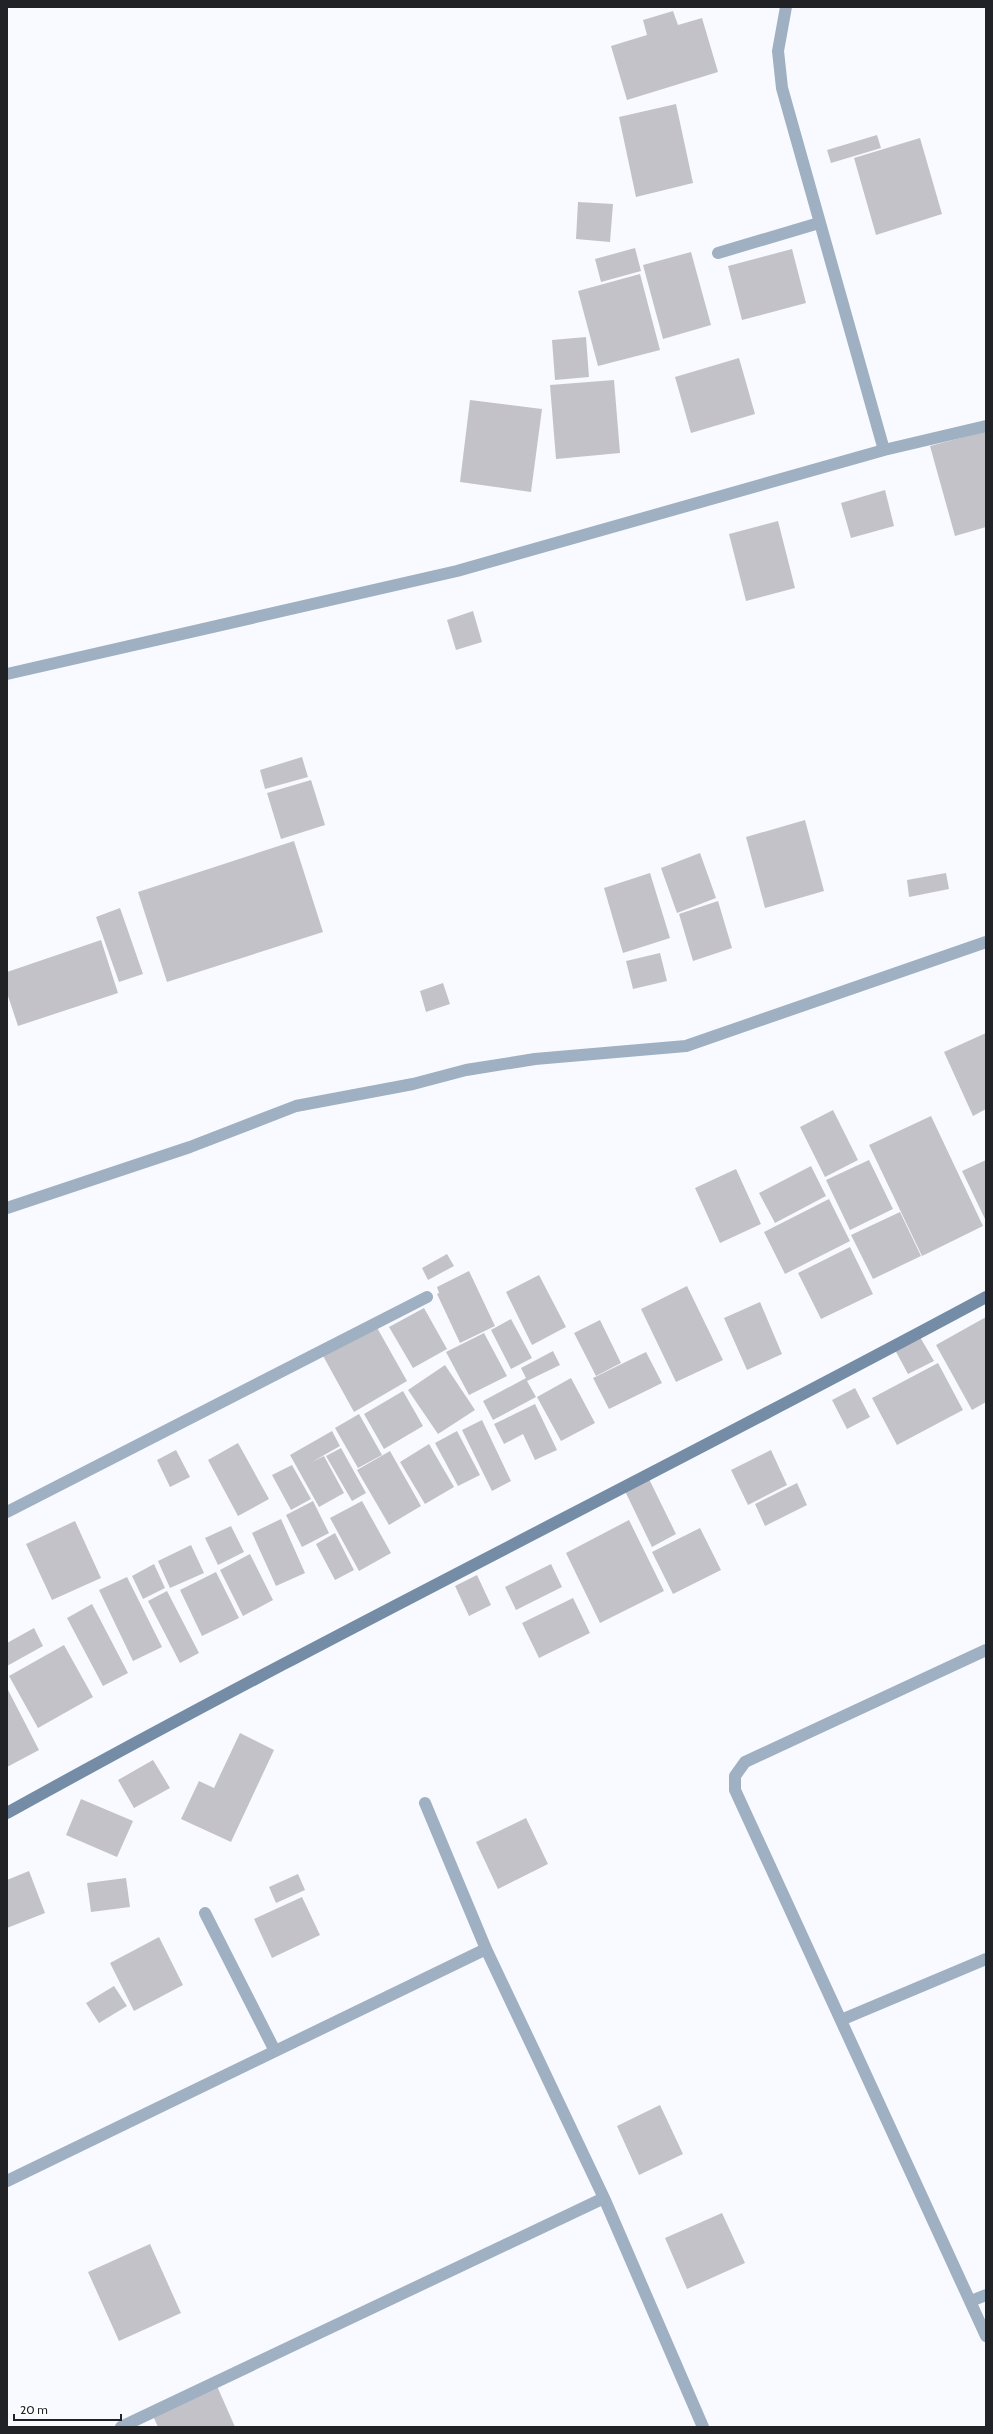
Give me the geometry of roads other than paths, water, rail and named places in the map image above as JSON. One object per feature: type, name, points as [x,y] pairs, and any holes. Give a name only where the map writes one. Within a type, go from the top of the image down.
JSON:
[{"type":"main road","points":[[7,1813],[142,1738],[809,1393],[986,1297]]},
{"type":"street","points":[[786,7],[778,51],[782,88],[884,450]]},
{"type":"street","points":[[718,253],[819,223]]},
{"type":"street","points":[[7,674],[457,571],[884,450],[986,426]]},
{"type":"street","points":[[7,1208],[190,1147],[296,1106],[413,1084],[466,1070],[535,1059],[686,1046],[986,942]]},
{"type":"street","points":[[7,1512],[427,1297]]},
{"type":"street","points":[[986,1650],[744,1762],[735,1776],[735,1790],[986,2336]]},
{"type":"street","points":[[425,1803],[486,1949],[604,2198],[703,2427]]},
{"type":"street","points":[[205,1913],[275,2051]]},
{"type":"street","points":[[7,2181],[486,1949]]},
{"type":"street","points":[[841,2020],[986,1959]]},
{"type":"street","points":[[121,2427],[604,2198]]},
{"type":"street","points":[[970,2301],[986,2295]]}]
